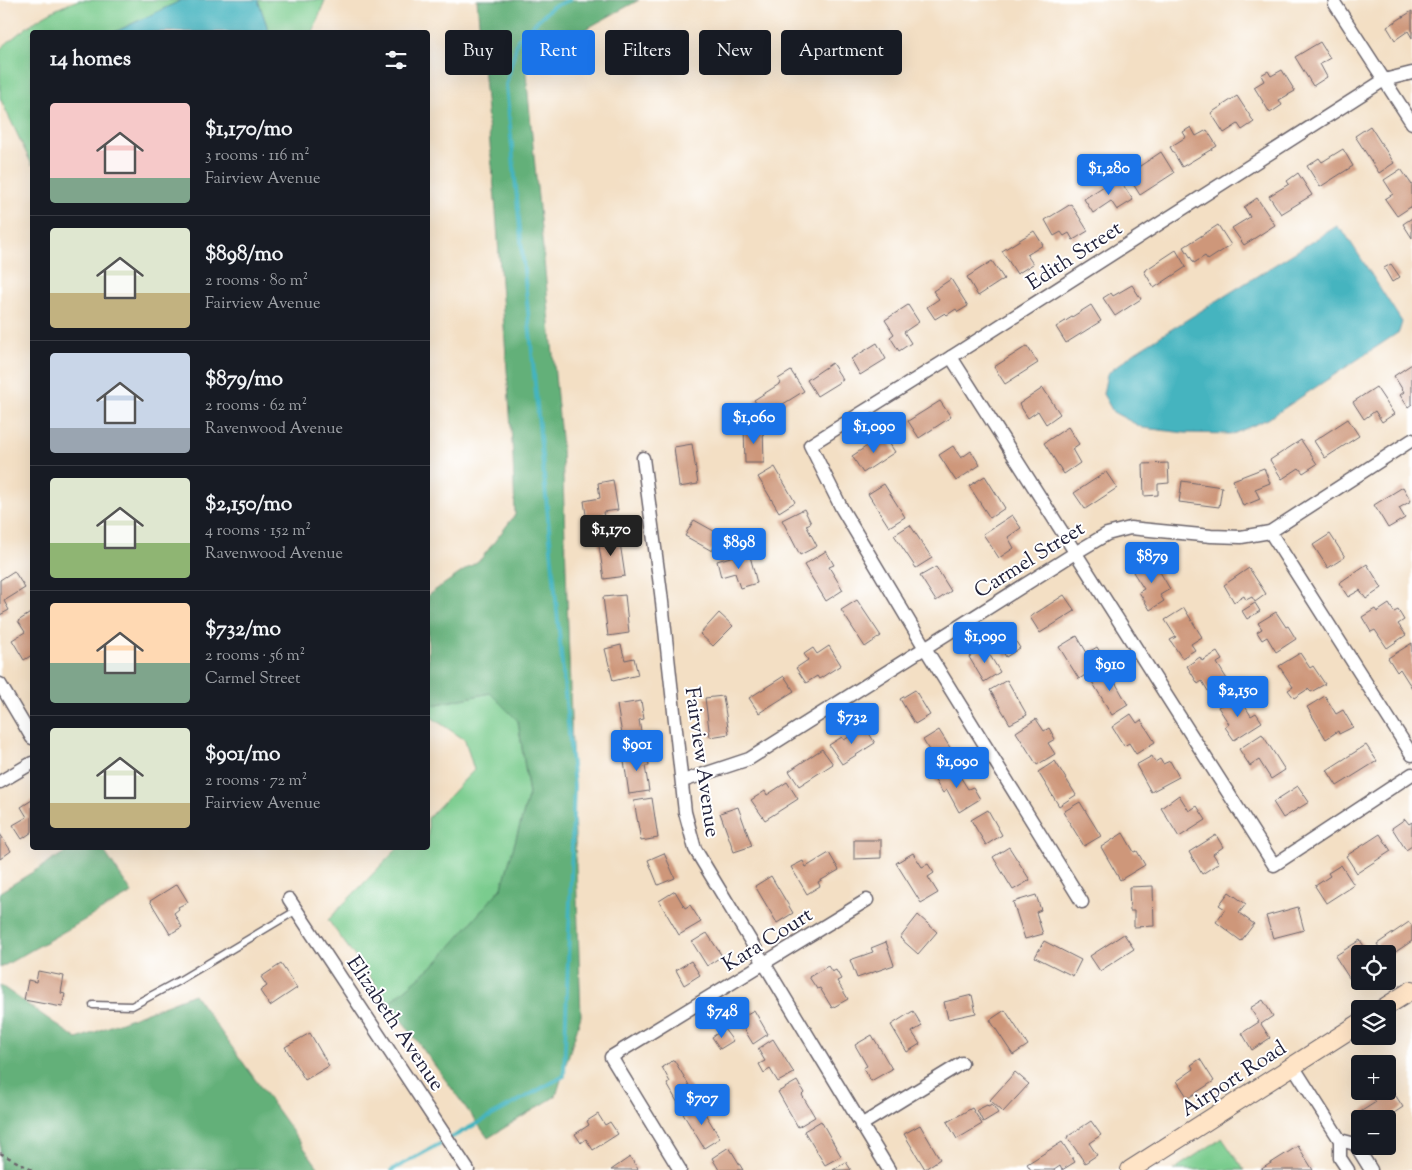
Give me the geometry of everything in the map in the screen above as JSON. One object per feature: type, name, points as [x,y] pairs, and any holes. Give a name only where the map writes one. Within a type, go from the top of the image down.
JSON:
[{"type":"main road","points":[[1396,1000],[1412,990]]},
{"type":"main road","name":"Airport Road","points":[[1130,1170],[1351,1029]]},
{"type":"street","points":[[1335,4],[1412,123]]},
{"type":"street","name":"Edith Street","points":[[925,648],[842,509],[810,445],[1384,80],[1412,73]]},
{"type":"street","points":[[951,357],[1274,865],[1412,774]]},
{"type":"street","name":"Carmel Street","points":[[683,781],[749,759],[1107,534],[1130,528],[1241,537],[1270,532],[1412,442]]},
{"type":"street","name":"Fairview Avenue","points":[[643,458],[661,593],[686,812],[695,849],[888,1170]]},
{"type":"street","points":[[1270,532],[1412,755]]},
{"type":"street","points":[[925,648],[1082,902]]},
{"type":"street","points":[[0,684],[30,735]]},
{"type":"street","points":[[0,782],[30,763]]},
{"type":"street","name":"Kara Court","points":[[680,1170],[611,1057],[867,900]]},
{"type":"street","name":"Elizabeth Avenue","points":[[293,904],[468,1170]]},
{"type":"street","points":[[861,1126],[962,1063]]},
{"type":"street","points":[[1293,1066],[1340,1140],[1340,1158],[1348,1170]]},
{"type":"street","points":[[1340,1140],[1355,1144],[1371,1170]]},
{"type":"lane","points":[[93,1005],[132,1006],[180,980],[293,904]]},
{"type":"path","points":[[0,1153],[32,1170]]},
{"type":"green space","points":[[79,0],[182,0],[119,30],[30,30],[30,161],[0,98],[0,49],[37,20]]},
{"type":"green space","points":[[258,0],[325,0],[314,30],[268,30]]},
{"type":"green space","points":[[477,0],[639,0],[584,30],[522,30],[522,75],[526,75],[562,448],[581,1016],[556,1096],[488,1138],[389,1003],[437,962],[502,887],[529,794],[518,721],[490,693],[430,706],[430,594],[481,559],[515,515],[513,457],[496,211],[484,75],[512,75],[512,30],[480,30]]},
{"type":"green space","points":[[490,693],[518,721],[529,794],[502,887],[437,963],[389,1003],[328,920],[396,850],[430,850],[430,816],[474,770],[465,740],[430,716],[430,706]]},
{"type":"green space","points":[[69,850],[103,850],[132,893],[0,968],[0,892]]},
{"type":"green space","points":[[0,985],[77,1039],[194,994],[320,1170],[0,1170]]},
{"type":"green space","points":[[1222,1138],[1244,1170],[1173,1170]]},
{"type":"water","points":[[182,0],[258,0],[268,30],[119,30]]},
{"type":"water","points":[[1337,226],[1346,235],[1402,322],[1399,332],[1268,419],[1233,434],[1185,433],[1143,428],[1113,412],[1103,394],[1107,374],[1135,352]]},
{"type":"building","points":[[1412,11],[1412,38],[1408,31],[1395,40],[1387,27]]},
{"type":"building","points":[[1320,42],[1330,58],[1320,64],[1327,77],[1313,86],[1295,57]]},
{"type":"building","points":[[1282,70],[1295,91],[1279,100],[1282,105],[1270,113],[1254,87],[1264,81],[1261,75],[1268,71],[1271,76]]},
{"type":"building","points":[[1237,96],[1254,122],[1242,130],[1238,124],[1224,133],[1211,113]]},
{"type":"building","points":[[1370,126],[1394,163],[1379,173],[1355,136]]},
{"type":"building","points":[[1191,127],[1196,136],[1207,130],[1217,146],[1182,167],[1170,147],[1186,137],[1183,132]]},
{"type":"building","points":[[1343,149],[1353,166],[1320,187],[1307,166],[1319,158],[1322,162]]},
{"type":"building","points":[[1161,152],[1174,173],[1140,195],[1130,179],[1140,173],[1137,168]]},
{"type":"building","points":[[1401,169],[1412,185],[1412,206],[1397,216],[1385,199],[1393,194],[1384,180]]},
{"type":"building","points":[[1298,173],[1312,195],[1281,214],[1269,196],[1289,184],[1287,181]]},
{"type":"building","points":[[1118,177],[1133,200],[1117,210],[1111,201],[1093,213],[1084,199]]},
{"type":"building","points":[[1257,198],[1275,225],[1244,245],[1232,228],[1250,217],[1244,207]]},
{"type":"building","points":[[1071,204],[1088,231],[1073,240],[1069,233],[1064,236],[1061,232],[1054,236],[1045,220]]},
{"type":"building","points":[[1412,218],[1412,238],[1403,224]]},
{"type":"building","points":[[1218,225],[1231,245],[1208,260],[1205,256],[1194,263],[1184,247]]},
{"type":"building","points":[[1034,231],[1043,245],[1027,255],[1033,264],[1017,274],[1002,251]]},
{"type":"building","points":[[1176,250],[1186,267],[1154,288],[1144,271]]},
{"type":"building","points":[[992,261],[1004,279],[978,296],[967,277]]},
{"type":"building","points":[[1391,264],[1400,277],[1392,282],[1384,268]]},
{"type":"building","points":[[951,279],[968,306],[958,312],[956,309],[947,315],[945,313],[935,319],[927,307],[939,299],[933,291]]},
{"type":"building","points":[[1132,285],[1141,299],[1115,316],[1103,298],[1111,293],[1113,296]]},
{"type":"building","points":[[908,305],[919,322],[904,332],[911,343],[899,351],[890,337],[894,334],[885,320]]},
{"type":"building","points":[[1091,305],[1101,321],[1066,343],[1056,327]]},
{"type":"building","points":[[877,343],[886,359],[860,375],[851,359]]},
{"type":"building","points":[[1027,346],[1038,363],[1005,384],[994,367]]},
{"type":"building","points":[[832,363],[843,380],[817,396],[807,380]]},
{"type":"building","points":[[1412,364],[1412,404],[1408,407],[1400,395],[1404,392],[1394,376]]},
{"type":"building","points":[[791,371],[804,391],[764,416],[754,400],[781,383],[778,379]]},
{"type":"building","points":[[1376,387],[1394,414],[1382,422],[1375,411],[1364,419],[1353,402]]},
{"type":"building","points":[[1043,388],[1060,414],[1046,424],[1038,411],[1028,418],[1019,404]]},
{"type":"building","points":[[940,401],[951,417],[919,438],[908,421]]},
{"type":"building","points":[[1348,419],[1359,436],[1325,458],[1314,441]]},
{"type":"building","points":[[763,426],[764,463],[745,463],[744,427]]},
{"type":"building","points":[[1068,427],[1079,444],[1072,449],[1080,463],[1064,474],[1044,443]]},
{"type":"building","points":[[884,435],[895,452],[863,473],[852,456]]},
{"type":"building","points":[[1301,440],[1317,464],[1303,473],[1299,468],[1282,479],[1270,460]]},
{"type":"building","points":[[692,444],[698,484],[679,487],[674,447]]},
{"type":"building","points":[[953,446],[961,458],[971,451],[980,465],[956,481],[939,455]]},
{"type":"building","points":[[1168,463],[1169,483],[1158,484],[1158,495],[1144,496],[1143,464]]},
{"type":"building","points":[[775,467],[795,502],[779,512],[758,477]]},
{"type":"building","points":[[1264,468],[1270,483],[1255,489],[1260,499],[1243,506],[1233,480]]},
{"type":"building","points":[[1106,472],[1117,488],[1085,509],[1074,493]]},
{"type":"building","points":[[985,476],[1005,508],[990,518],[969,486]]},
{"type":"building","points":[[613,480],[618,510],[603,512],[606,526],[588,529],[584,501],[600,498],[598,483]]},
{"type":"building","points":[[1182,481],[1222,487],[1219,507],[1179,502]]},
{"type":"building","points":[[884,484],[905,517],[889,527],[868,494]]},
{"type":"building","points":[[1403,487],[1411,501],[1399,508],[1405,518],[1388,528],[1374,505]]},
{"type":"building","points":[[804,509],[811,523],[806,525],[817,546],[800,555],[782,520]]},
{"type":"building","points":[[1012,515],[1021,528],[1008,537],[1014,548],[999,558],[983,534]]},
{"type":"building","points":[[694,520],[721,535],[712,551],[685,536]]},
{"type":"building","points":[[910,525],[932,558],[916,568],[894,535]]},
{"type":"building","points":[[1330,534],[1345,557],[1328,568],[1313,545]]},
{"type":"building","points":[[619,536],[625,576],[604,579],[598,539]]},
{"type":"building","points":[[826,551],[834,565],[829,567],[843,590],[826,601],[804,565]]},
{"type":"building","points":[[734,556],[735,560],[750,556],[757,583],[740,588],[735,573],[721,577],[717,561]]},
{"type":"building","points":[[1153,560],[1170,589],[1160,595],[1164,601],[1150,610],[1139,592],[1144,589],[1133,572]]},
{"type":"building","points":[[1367,564],[1382,588],[1366,599],[1360,590],[1348,597],[1339,583]]},
{"type":"building","points":[[936,567],[951,591],[936,601],[920,576]]},
{"type":"building","points":[[1249,568],[1266,594],[1255,602],[1252,597],[1246,600],[1244,596],[1234,602],[1224,585]]},
{"type":"building","points":[[14,571],[25,588],[4,601],[9,610],[0,615],[0,580]]},
{"type":"building","points":[[625,595],[629,633],[608,636],[603,597]]},
{"type":"building","points":[[1064,595],[1075,611],[1040,633],[1030,617]]},
{"type":"building","points":[[857,600],[881,636],[865,647],[841,610]]},
{"type":"building","points":[[1255,603],[1260,611],[1247,619],[1242,611]]},
{"type":"building","points":[[1389,604],[1394,612],[1398,610],[1404,620],[1398,624],[1406,635],[1387,648],[1375,630],[1371,632],[1362,617],[1375,609],[1377,612]]},
{"type":"building","points":[[1184,608],[1202,637],[1191,644],[1195,650],[1182,658],[1170,640],[1176,637],[1165,620]]},
{"type":"building","points":[[1276,612],[1296,639],[1276,652],[1267,637],[1262,640],[1257,632],[1262,629],[1258,623]]},
{"type":"building","points":[[30,613],[30,656],[24,660],[12,640],[25,632],[18,621]]},
{"type":"building","points":[[719,613],[733,626],[713,646],[700,634]]},
{"type":"building","points":[[1010,632],[1020,648],[1006,657],[996,640]]},
{"type":"building","points":[[1077,636],[1087,653],[1097,647],[1106,662],[1079,679],[1059,647]]},
{"type":"building","points":[[1412,643],[1412,688],[1400,669],[1397,672],[1388,658]]},
{"type":"building","points":[[621,645],[625,660],[634,658],[638,675],[613,681],[605,649]]},
{"type":"building","points":[[829,646],[841,665],[819,679],[817,676],[806,683],[796,668],[808,660],[804,654],[813,648],[817,654]]},
{"type":"building","points":[[985,647],[1000,672],[984,682],[969,657]]},
{"type":"building","points":[[1217,652],[1222,660],[1217,663],[1230,684],[1211,696],[1202,681],[1198,684],[1187,666],[1200,657],[1202,661]]},
{"type":"building","points":[[1300,653],[1310,668],[1313,666],[1325,684],[1311,692],[1308,689],[1294,698],[1288,690],[1293,687],[1279,666]]},
{"type":"building","points":[[1110,669],[1128,705],[1112,715],[1091,680]]},
{"type":"building","points":[[784,676],[794,691],[759,713],[749,698]]},
{"type":"building","points":[[1007,680],[1027,715],[1010,724],[990,690]]},
{"type":"building","points":[[915,690],[930,715],[915,724],[900,699]]},
{"type":"building","points":[[1238,695],[1251,716],[1256,713],[1262,722],[1234,740],[1225,727],[1229,724],[1218,707]]},
{"type":"building","points":[[723,696],[729,734],[710,737],[705,698]]},
{"type":"building","points":[[1325,696],[1336,714],[1343,710],[1353,727],[1339,734],[1338,731],[1326,739],[1307,707]]},
{"type":"building","points":[[641,701],[644,719],[639,720],[643,743],[624,746],[617,705]]},
{"type":"building","points":[[1131,714],[1137,723],[1141,720],[1155,742],[1136,754],[1129,743],[1124,746],[1112,727]]},
{"type":"building","points":[[1036,719],[1044,731],[1049,728],[1055,739],[1048,743],[1055,754],[1037,765],[1016,732]]},
{"type":"building","points":[[865,727],[875,743],[842,764],[829,745],[842,737],[844,740]]},
{"type":"building","points":[[939,730],[954,754],[937,764],[923,740]]},
{"type":"building","points":[[1262,734],[1285,770],[1271,779],[1259,760],[1250,766],[1239,749]]},
{"type":"building","points":[[1366,745],[1377,761],[1337,786],[1327,770]]},
{"type":"building","points":[[822,749],[833,764],[799,786],[789,771]]},
{"type":"building","points":[[647,751],[649,766],[645,766],[649,791],[629,794],[623,754]]},
{"type":"building","points":[[1152,756],[1155,762],[1160,759],[1163,764],[1170,761],[1179,777],[1151,792],[1136,765]]},
{"type":"building","points":[[1055,761],[1076,795],[1059,806],[1038,772]]},
{"type":"building","points":[[954,767],[968,789],[973,787],[980,799],[959,812],[947,790],[943,793],[934,779]]},
{"type":"building","points":[[787,782],[798,799],[765,820],[751,800],[765,791],[767,795]]},
{"type":"building","points":[[1298,786],[1309,802],[1283,818],[1273,802]]},
{"type":"building","points":[[1179,795],[1189,811],[1197,806],[1206,820],[1179,837],[1161,808]]},
{"type":"building","points":[[652,798],[658,838],[641,841],[634,801]]},
{"type":"building","points":[[30,801],[30,833],[22,839],[13,825],[27,817],[21,807]]},
{"type":"building","points":[[1080,802],[1101,836],[1084,846],[1063,812]]},
{"type":"building","points":[[738,807],[752,846],[734,852],[720,813]]},
{"type":"building","points":[[988,810],[1002,835],[986,845],[971,820]]},
{"type":"building","points":[[1405,819],[1409,824],[1412,822],[1412,846],[1406,850],[1392,828]]},
{"type":"building","points":[[1123,833],[1134,852],[1137,851],[1145,865],[1120,880],[1101,847]]},
{"type":"building","points":[[0,834],[11,851],[0,859]]},
{"type":"building","points":[[1380,834],[1391,851],[1357,873],[1346,856]]},
{"type":"building","points":[[1216,835],[1223,847],[1213,854],[1219,863],[1202,874],[1189,852]]},
{"type":"building","points":[[854,840],[881,840],[881,858],[854,859]]},
{"type":"building","points":[[1009,847],[1030,880],[1013,890],[993,857]]},
{"type":"building","points":[[664,853],[675,878],[658,885],[648,860]]},
{"type":"building","points":[[829,853],[839,870],[818,882],[820,886],[807,894],[791,867],[803,861],[806,867]]},
{"type":"building","points":[[913,853],[922,867],[928,864],[934,873],[928,877],[938,893],[921,903],[896,863]]},
{"type":"building","points":[[1341,865],[1354,885],[1326,903],[1315,886],[1330,876],[1328,873]]},
{"type":"building","points":[[771,876],[793,913],[777,923],[755,886]]},
{"type":"building","points":[[177,884],[188,902],[178,907],[179,909],[174,913],[182,927],[170,934],[150,901]]},
{"type":"building","points":[[1153,886],[1154,926],[1134,927],[1134,911],[1130,911],[1129,887]]},
{"type":"building","points":[[675,891],[685,908],[690,905],[701,922],[679,935],[659,901]]},
{"type":"building","points":[[1229,892],[1246,904],[1239,913],[1254,924],[1241,941],[1216,922],[1225,909],[1219,905]]},
{"type":"building","points":[[1036,895],[1041,910],[1036,912],[1043,934],[1025,939],[1013,902]]},
{"type":"building","points":[[1298,907],[1304,930],[1273,938],[1266,916]]},
{"type":"building","points":[[918,915],[937,932],[918,954],[900,938]]},
{"type":"building","points":[[1409,922],[1412,926],[1412,941],[1396,952],[1396,945],[1377,944]]},
{"type":"building","points":[[707,933],[722,956],[707,966],[692,942]]},
{"type":"building","points":[[1124,934],[1134,949],[1100,971],[1090,956]]},
{"type":"building","points":[[1360,940],[1363,945],[1352,945]]},
{"type":"building","points":[[1044,941],[1081,960],[1073,976],[1035,957]]},
{"type":"building","points":[[886,942],[894,965],[857,978],[850,960],[873,952],[871,948]]},
{"type":"building","points":[[1351,946],[1351,981],[1335,956]]},
{"type":"building","points":[[691,961],[700,975],[684,985],[676,970]]},
{"type":"building","points":[[281,964],[297,988],[270,1006],[260,991],[267,986],[261,977]]},
{"type":"building","points":[[828,966],[832,972],[836,970],[841,979],[837,981],[848,999],[832,1008],[820,988],[817,989],[809,977]]},
{"type":"building","points":[[38,971],[64,976],[61,993],[65,994],[62,1007],[24,1000],[28,980],[36,982]]},
{"type":"building","points":[[972,995],[976,1013],[948,1019],[944,1002]]},
{"type":"building","points":[[1263,1000],[1273,1016],[1261,1024],[1270,1038],[1252,1050],[1242,1033],[1259,1022],[1250,1008]]},
{"type":"building","points":[[754,1010],[768,1034],[753,1044],[738,1019]]},
{"type":"building","points":[[1005,1010],[1028,1045],[1013,1055],[990,1020]]},
{"type":"building","points":[[913,1011],[922,1026],[912,1032],[920,1044],[907,1052],[891,1025]]},
{"type":"building","points":[[724,1029],[733,1041],[720,1049],[712,1037]]},
{"type":"building","points":[[310,1033],[329,1066],[305,1080],[285,1047]]},
{"type":"building","points":[[872,1035],[892,1069],[871,1081],[863,1068],[867,1066],[855,1045]]},
{"type":"building","points":[[773,1039],[794,1073],[778,1082],[770,1069],[764,1073],[759,1064],[765,1061],[758,1049]]},
{"type":"building","points":[[1200,1059],[1214,1081],[1188,1098],[1177,1081],[1194,1069],[1191,1065]]},
{"type":"building","points":[[674,1060],[695,1095],[679,1105],[667,1084],[670,1082],[662,1067]]},
{"type":"building","points":[[1015,1072],[1029,1084],[1003,1112],[990,1100]]},
{"type":"building","points":[[797,1081],[804,1093],[802,1095],[815,1117],[798,1127],[778,1092]]},
{"type":"building","points":[[1396,1096],[1403,1107],[1396,1112],[1396,1110],[1363,1110],[1376,1102],[1374,1100],[1396,1100]]},
{"type":"building","points":[[699,1104],[720,1138],[704,1148],[683,1114]]},
{"type":"building","points":[[992,1104],[998,1113],[983,1122],[977,1110]]},
{"type":"building","points":[[972,1108],[982,1124],[957,1139],[947,1122]]},
{"type":"building","points":[[598,1114],[605,1125],[610,1122],[618,1134],[593,1150],[586,1139],[581,1143],[575,1134],[589,1125],[587,1121]]},
{"type":"building","points":[[821,1121],[841,1156],[825,1165],[804,1131]]},
{"type":"building","points":[[1091,1121],[1101,1135],[1089,1143],[1097,1155],[1085,1163],[1067,1137]]},
{"type":"building","points":[[920,1125],[940,1159],[925,1169],[904,1134]]},
{"type":"building","points":[[1062,1142],[1075,1162],[1062,1170],[1060,1166],[1054,1170],[1031,1170],[1027,1164]]},
{"type":"building","points":[[1298,1146],[1313,1170],[1260,1170]]},
{"type":"building","points":[[729,1147],[743,1170],[719,1170],[712,1158]]},
{"type":"building","points":[[630,1157],[637,1170],[611,1170]]},
{"type":"building","points":[[846,1162],[851,1170],[833,1170]]},
{"type":"waterway","points":[[392,1170],[564,1076],[574,786],[506,85],[518,39],[552,7],[570,0]]}]
